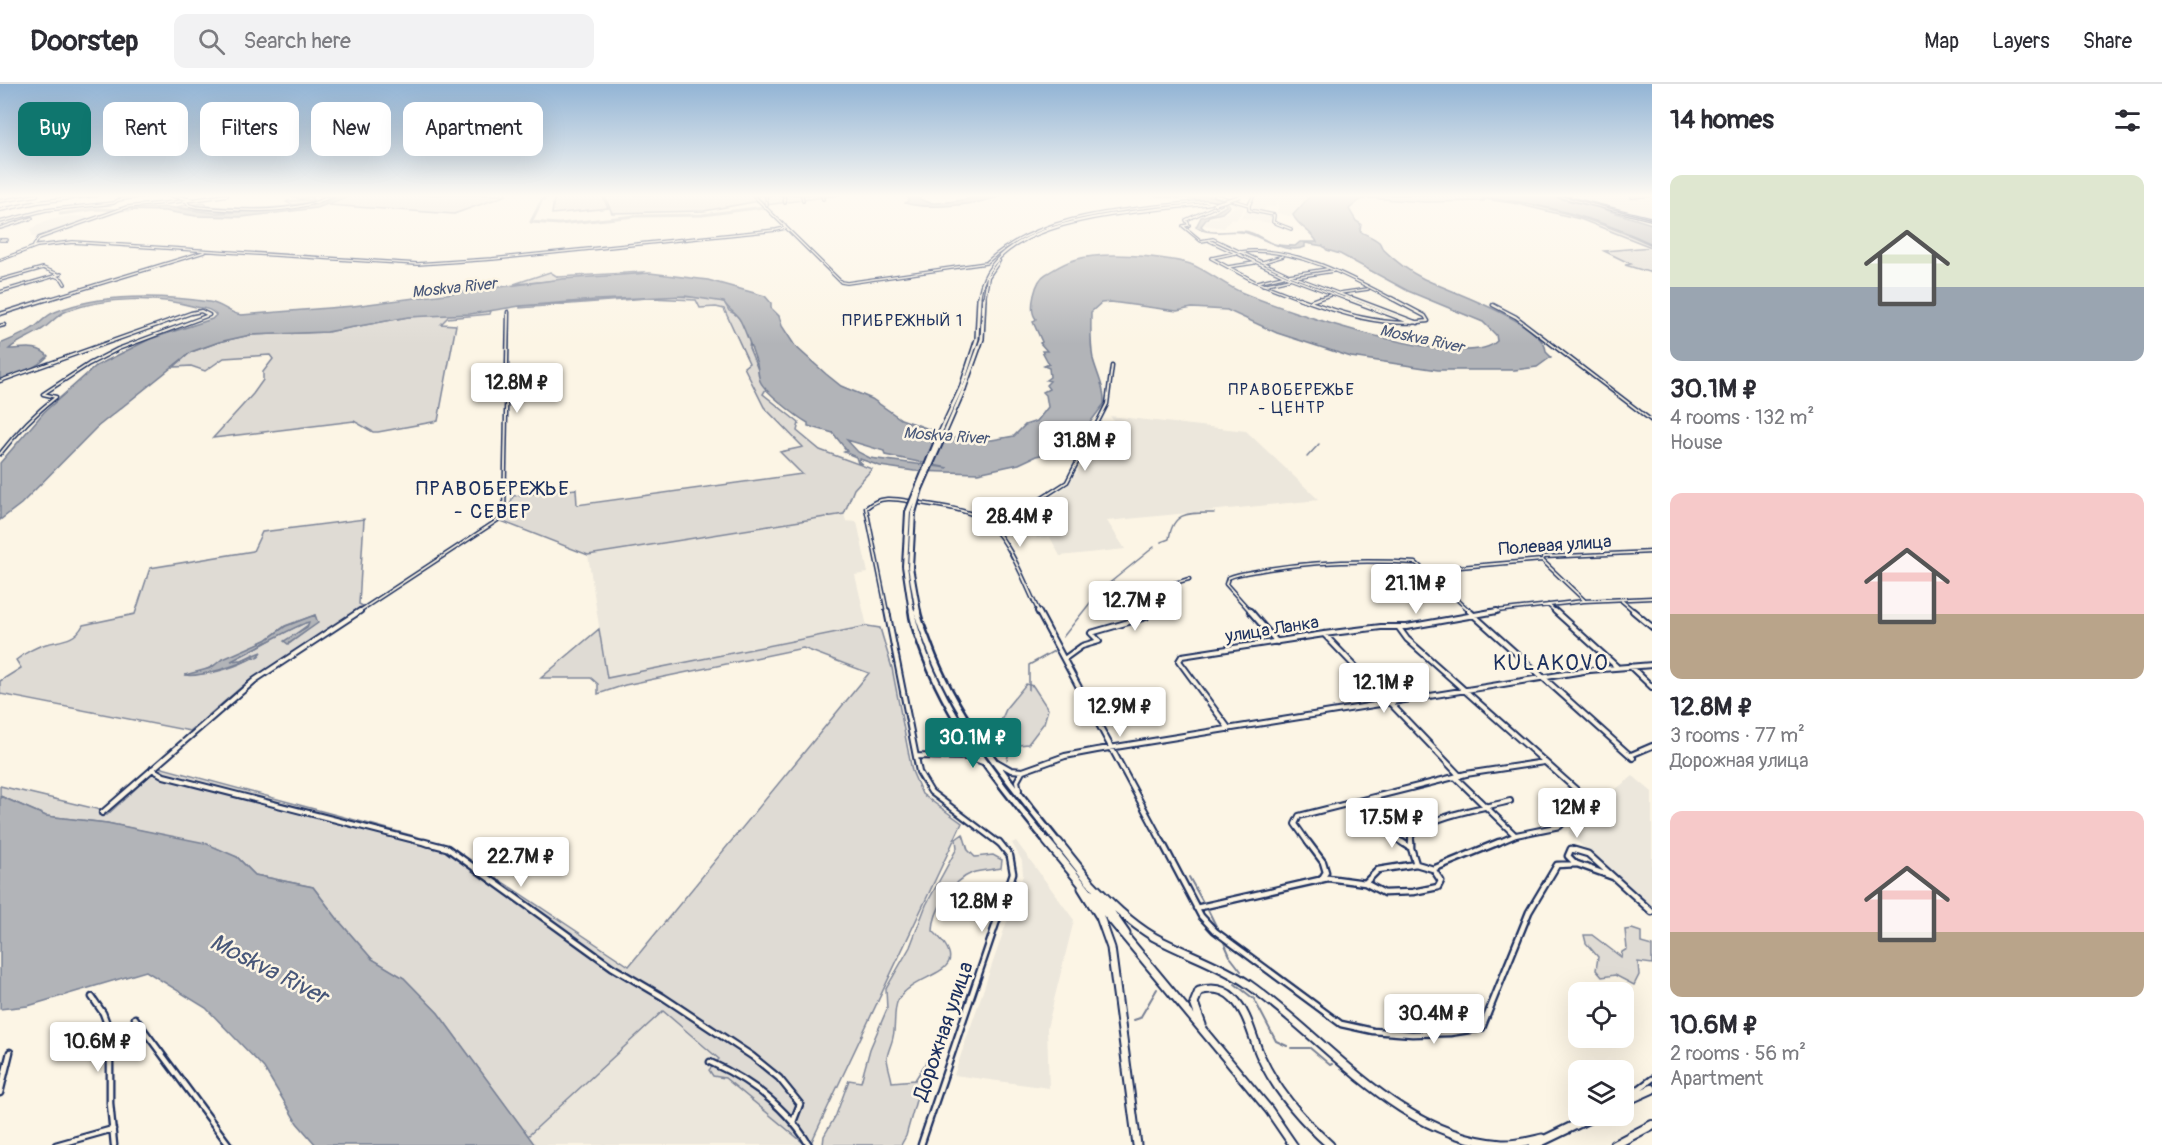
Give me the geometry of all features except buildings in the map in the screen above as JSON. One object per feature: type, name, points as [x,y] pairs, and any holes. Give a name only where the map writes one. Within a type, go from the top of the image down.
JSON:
[{"type":"highway","points":[[1634,1097],[1652,1089]]},
{"type":"highway","points":[[1614,1145],[1652,1125]]},
{"type":"highway","points":[[1534,1145],[1574,1126]]},
{"type":"main road","points":[[962,389],[976,345],[981,286],[991,264],[1018,245]]},
{"type":"main road","points":[[1023,245],[995,265],[987,279],[984,293],[985,315],[980,345],[911,513],[904,556],[907,591],[913,618],[938,683],[992,770],[1072,873],[1269,1110],[1293,1145]]},
{"type":"main road","points":[[911,513],[910,566],[916,610],[944,682],[993,759],[1089,881],[1140,953]]},
{"type":"main road","points":[[1072,873],[1100,917],[1111,948],[1137,1145]]},
{"type":"main road","points":[[1089,881],[1123,915],[1143,930],[1221,967],[1247,983],[1373,1086],[1426,1121],[1462,1137],[1483,1142],[1518,1144],[1551,1137]]},
{"type":"main road","points":[[1205,1032],[1194,1008],[1196,995],[1209,988],[1221,990],[1232,997],[1242,1008],[1260,1056],[1279,1092],[1302,1119],[1330,1145]]},
{"type":"street","points":[[31,249],[36,245]]},
{"type":"street","points":[[0,261],[44,245]]},
{"type":"street","points":[[111,245],[417,264],[634,245]]},
{"type":"street","points":[[804,245],[841,282],[853,283],[978,266],[986,263],[1010,245]]},
{"type":"street","points":[[1218,245],[1284,276],[1295,277],[1333,271]]},
{"type":"street","points":[[1225,245],[1289,277],[1414,324]]},
{"type":"street","points":[[0,314],[205,251]]},
{"type":"street","points":[[1259,251],[1328,269],[1425,316],[1428,321],[1414,324],[1380,322],[1261,285],[1211,258],[1236,253],[1259,251]]},
{"type":"street","points":[[1226,267],[1284,256]]},
{"type":"street","points":[[0,280],[43,268],[60,274],[0,292]]},
{"type":"street","points":[[1261,285],[1328,269]]},
{"type":"street","points":[[54,276],[62,279],[65,284]]},
{"type":"street","points":[[1256,283],[1284,276]]},
{"type":"street","points":[[1295,277],[1421,323]]},
{"type":"street","points":[[1309,301],[1332,294],[1368,289]]},
{"type":"street","points":[[1493,305],[1523,323],[1652,421]]},
{"type":"street","points":[[0,381],[191,313],[201,311],[209,315],[118,349],[89,364],[43,394],[56,397],[39,410],[30,422],[20,428],[0,454]]},
{"type":"street","points":[[102,813],[255,680],[504,516],[508,312]]},
{"type":"street","points":[[1112,366],[1107,404],[1067,482],[1019,513],[991,526],[1003,538],[1064,659],[1196,908],[1215,932],[1341,1024],[1373,1031],[1447,1034],[1467,1032],[1482,1028],[1529,912],[1557,866],[1561,863],[1577,865],[1599,870],[1613,877]]},
{"type":"street","name":"Дорожная улица","points":[[921,1145],[1013,873],[1010,856],[1000,843],[941,800],[927,787],[919,772],[866,508],[880,499],[896,499],[960,511],[979,518],[991,526]]},
{"type":"street","name":"Полевая улица","points":[[1423,570],[1545,558],[1652,552]]},
{"type":"street","points":[[1542,560],[1584,601]]},
{"type":"street","points":[[1277,642],[1226,584],[1227,579],[1234,575],[1322,563],[1416,562],[1631,757],[1652,746]]},
{"type":"street","points":[[1064,659],[1082,646],[1099,641],[1091,633],[1146,617],[1148,601],[1154,592],[1166,585],[1189,579]]},
{"type":"street","name":"улица Ланка","points":[[1229,729],[1179,662],[1182,656],[1324,634],[1381,627],[1399,628],[1507,609],[1584,601],[1652,598]]},
{"type":"street","points":[[1621,600],[1652,627]]},
{"type":"street","points":[[1548,605],[1617,667]]},
{"type":"street","points":[[1365,884],[1378,870],[1416,864],[1433,869],[1515,835],[1560,826],[1570,815],[1590,805],[1590,802],[1399,628]]},
{"type":"street","points":[[1324,634],[1390,702],[1486,809],[1515,835]]},
{"type":"street","points":[[993,759],[1011,770],[1023,771],[1065,756],[1543,678],[1617,667],[1652,665]]},
{"type":"street","points":[[1630,666],[1652,687]]},
{"type":"street","points":[[958,757],[969,748],[969,735]]},
{"type":"street","points":[[917,756],[978,759],[992,770]]},
{"type":"street","points":[[1320,882],[1326,872],[1323,862],[1295,821],[1299,816],[1458,777],[1544,762]]},
{"type":"street","points":[[152,769],[164,776],[447,849],[612,967],[663,997],[752,1056],[779,1078],[800,1104],[793,1122]]},
{"type":"street","points":[[1021,795],[1017,781],[1023,771]]},
{"type":"street","points":[[1364,800],[1394,837],[1411,848]]},
{"type":"street","points":[[1416,864],[1411,848],[1411,836],[1424,826],[1510,801]]},
{"type":"street","points":[[1577,865],[1568,856],[1571,849],[1588,854],[1652,912]]},
{"type":"street","points":[[1196,908],[1320,882],[1328,878],[1365,884],[1384,893],[1438,888],[1442,881],[1433,869]]},
{"type":"street","points":[[92,997],[103,1013],[110,1032],[110,1103],[114,1145]]},
{"type":"street","points":[[135,1018],[229,1145]]},
{"type":"street","points":[[0,1093],[10,1052]]},
{"type":"street","points":[[710,1062],[730,1070],[774,1103],[793,1122],[809,1145]]},
{"type":"street","points":[[1634,1092],[1652,1079]]},
{"type":"street","points":[[56,1145],[113,1129]]},
{"type":"shaded area","points":[[1645,245],[1652,245],[1652,273],[1625,265],[1631,264],[1604,251],[1651,247]]},
{"type":"shaded area","points":[[550,272],[558,277],[644,272],[514,284]]},
{"type":"shaded area","points":[[674,296],[707,298],[724,302],[729,311],[737,315],[750,340],[749,348],[766,389],[763,394],[799,423],[797,431],[820,450],[872,469],[854,489],[844,514],[588,555],[501,521],[507,514],[513,496],[576,489],[577,505],[802,474],[780,452],[803,447],[764,407],[744,367],[749,363],[724,309],[700,308],[696,300],[648,298],[520,308],[520,306]]},
{"type":"shaded area","points":[[491,311],[490,314],[447,318],[441,324],[456,325],[438,421],[378,432],[373,432],[354,421],[213,438],[253,394],[263,380],[263,372],[273,359],[270,355],[224,358],[205,371],[191,366],[174,367],[191,352],[219,342],[250,335],[327,332],[408,317]]},
{"type":"shaded area","points":[[1110,416],[1246,431],[1319,500],[1107,521],[1125,549],[1060,556],[1050,537],[1037,538],[1026,516],[1068,485],[1101,436],[1123,434]]},
{"type":"shaded area","points":[[844,514],[846,521],[857,522],[868,573],[855,575],[867,626],[607,678],[588,555]]},
{"type":"shaded area","points":[[364,519],[359,604],[363,606],[246,683],[190,731],[0,694],[0,681],[21,668],[16,660],[27,653],[42,645],[72,637],[83,625],[135,614],[150,568],[253,551],[262,532]],"holes":[[[315,615],[317,623],[289,644],[309,622],[230,661],[242,660],[254,654],[257,658],[255,656],[219,671],[197,674],[266,640],[285,626]]]},
{"type":"shaded area","points":[[867,626],[880,628],[892,668],[912,771],[922,794],[962,823],[810,1145],[806,1145],[725,1078],[713,1076],[709,1070],[719,1059],[663,1011],[528,1136],[438,1013],[404,978],[372,959],[313,887],[255,875],[237,857],[153,833],[107,823],[46,816],[0,796],[0,786],[101,810],[99,815],[107,815],[159,767],[447,845],[629,966],[869,673],[803,648],[625,685],[598,694],[598,684],[591,678],[541,678],[599,629],[607,678]]},
{"type":"shaded area","points":[[1026,684],[1033,686],[1048,709],[1044,723],[1028,744],[1019,745],[1015,751],[1008,749],[1006,743],[1002,742],[996,747],[993,744],[996,738],[994,729],[1000,723],[1007,707]]},
{"type":"shaded area","points":[[1633,776],[1652,792],[1652,910],[1568,833],[1583,814]]},
{"type":"shaded area","points":[[963,834],[968,850],[975,857],[993,855],[1002,860],[1001,868],[972,873],[951,890],[936,915],[933,931],[946,946],[950,957],[947,965],[906,990],[896,1004],[894,1033],[887,1059],[892,1082],[915,1080],[927,1061],[906,1136],[901,1145],[823,1145],[824,1136],[836,1115],[849,1080],[861,1082],[870,1049],[887,1009],[886,989],[910,947],[926,905],[957,848],[956,839]]},
{"type":"shaded area","points":[[1016,841],[1074,920],[1047,1028],[1049,1088],[954,1075],[1023,875],[1022,861],[1012,843]]},
{"type":"shaded area","points":[[1632,929],[1641,932],[1641,943],[1652,946],[1652,964],[1638,962],[1639,975],[1634,985],[1634,982],[1628,982],[1615,975],[1602,977],[1596,970],[1598,957],[1586,943],[1584,935],[1592,935],[1621,957],[1622,952],[1627,949],[1625,930]]},
{"type":"shaded area","points":[[663,1011],[719,1059],[725,1078],[806,1145],[535,1145],[528,1136]]},
{"type":"water","points":[[1276,245],[1305,245],[1305,247],[1298,249]]},
{"type":"water","points":[[1314,245],[1380,245],[1392,257],[1424,279],[1494,309],[1531,330],[1542,341],[1546,352],[1551,357],[1537,367],[1515,370],[1438,370],[1351,357],[1277,333],[1227,310],[1192,308],[1177,311],[1111,302],[1101,303],[1091,312],[1091,347],[1102,387],[1104,404],[1070,449],[1036,456],[1019,464],[978,473],[914,471],[880,466],[860,459],[859,461],[863,464],[858,463],[856,457],[844,452],[847,451],[833,433],[808,426],[808,423],[774,397],[760,381],[757,364],[741,322],[724,302],[685,296],[595,300],[520,306],[470,314],[408,317],[327,332],[250,335],[219,342],[191,352],[96,428],[21,504],[0,520],[0,463],[44,412],[96,366],[150,339],[212,319],[216,315],[207,309],[165,301],[115,301],[82,306],[63,313],[41,330],[9,349],[35,349],[48,356],[32,368],[0,380],[0,344],[21,335],[55,312],[92,301],[132,297],[191,300],[214,303],[241,315],[353,306],[562,279],[650,273],[708,280],[765,296],[795,346],[841,386],[872,399],[901,419],[954,438],[992,440],[1014,436],[1025,425],[1037,421],[1048,407],[1046,395],[1043,392],[1049,389],[1046,385],[1050,381],[1046,380],[1050,377],[1049,368],[1044,366],[1049,364],[1042,351],[1047,351],[1040,343],[1042,342],[1033,322],[1036,319],[1033,309],[1034,295],[1039,282],[1046,274],[1066,263],[1086,257],[1130,256],[1187,263],[1236,290],[1264,301],[1333,324],[1413,344],[1450,349],[1479,349],[1497,341],[1496,335],[1483,322],[1408,291],[1323,246]],"holes":[[[847,440],[884,451],[885,455],[948,468],[870,458],[858,452]]]},
{"type":"water","points":[[315,615],[318,623],[288,644],[284,641],[307,627],[309,622],[231,661],[242,660],[262,652],[257,658],[209,672],[185,675],[211,668],[221,660],[266,640],[286,626]]},
{"type":"water","name":"Moskva River","points":[[0,796],[46,816],[107,823],[205,843],[237,857],[255,875],[313,887],[372,959],[404,978],[438,1013],[535,1145],[316,1145],[297,1123],[264,1068],[206,1008],[146,971],[28,1006],[0,1009]]},
{"type":"waterway","points":[[1307,457],[1319,444]]},
{"type":"waterway","points":[[1161,542],[1169,539],[1178,518],[1197,513],[1214,513]]},
{"type":"waterway","points":[[1107,585],[1154,547]]},
{"type":"waterway","points":[[1063,637],[1098,593]]},
{"type":"waterway","points":[[1029,690],[1029,665],[1054,651]]},
{"type":"waterway","points":[[1007,760],[1010,748]]},
{"type":"waterway","points":[[1189,877],[1204,904]]},
{"type":"waterway","points":[[1208,910],[1218,930]]},
{"type":"waterway","points":[[1223,940],[1230,956]]},
{"type":"waterway","points":[[1231,958],[1241,971]]},
{"type":"waterway","points":[[1235,984],[1254,999],[1276,1041],[1287,1046]]},
{"type":"waterway","points":[[1134,1020],[1140,1018],[1157,989]]},
{"type":"waterway","points":[[1291,1048],[1310,1048],[1330,1065],[1332,1064]]},
{"type":"district","name":"ПРИБРЕЖНЫЙ 1","points":[[903,320]]},
{"type":"district","name":"ПРАВОБЕРЕЖЬЕ - ЦЕНТР","points":[[1292,398]]},
{"type":"district","name":"ПРАВОБЕРЕЖЬЕ - СЕВЕР","points":[[493,500]]},
{"type":"district","name":"KULAKOVO","points":[[1551,663]]}]
